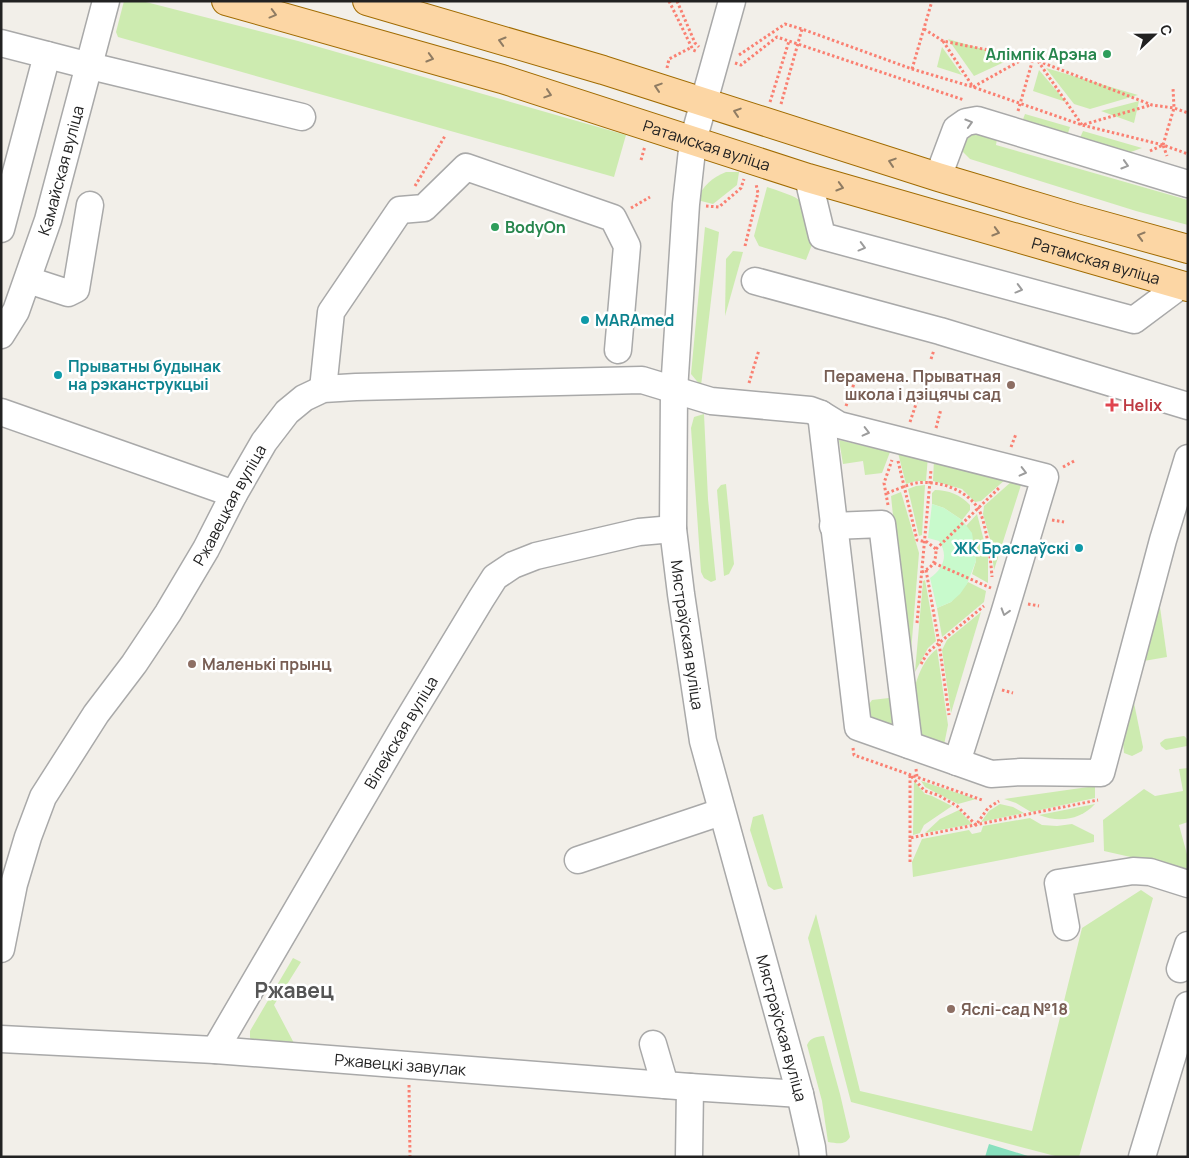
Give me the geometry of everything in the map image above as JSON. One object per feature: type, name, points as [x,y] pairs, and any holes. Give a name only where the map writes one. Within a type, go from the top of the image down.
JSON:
[{"type":"main road","name":"Ратамская вуліца","points":[[226,1],[502,79],[808,178],[1184,286]]},
{"type":"main road","points":[[367,1],[603,70],[938,177],[1188,249]]},
{"type":"street","name":"Камайская вуліца","points":[[1,335],[16,311],[48,220],[106,1]]},
{"type":"street","name":"Мястраўская вуліца","points":[[732,1],[693,140],[686,204],[674,391],[674,530],[681,594],[703,741],[800,1094],[813,1157]]},
{"type":"street","points":[[1,43],[302,117]]},
{"type":"street","points":[[1,229],[47,55]]},
{"type":"street","points":[[938,177],[956,129],[966,122],[977,120],[1188,184]]},
{"type":"street","points":[[323,389],[331,312],[400,210],[424,208],[466,166],[613,218],[628,246],[618,350]]},
{"type":"street","points":[[808,178],[822,236],[1134,320],[1184,286]]},
{"type":"street","points":[[28,280],[68,293],[76,289],[90,205]]},
{"type":"street","points":[[755,281],[940,331],[1188,406]]},
{"type":"street","name":"Ржавецкая вуліца","points":[[1,950],[14,884],[28,837],[43,797],[96,714],[134,664],[168,613],[206,549],[234,494],[276,426],[287,412],[304,398],[323,389],[642,380],[711,401],[810,410],[821,414],[839,425],[1045,477],[957,762]]},
{"type":"street","points":[[1,412],[234,494]]},
{"type":"street","points":[[821,414],[858,727],[991,774],[1021,772],[1101,773],[1163,540],[1186,471]]},
{"type":"street","points":[[833,526],[882,524],[909,745]]},
{"type":"street","name":"Вілейская вуліца","points":[[215,1050],[403,728],[496,577],[513,565],[536,556],[640,532],[674,530]]},
{"type":"street","points":[[578,860],[721,812]]},
{"type":"street","points":[[1066,927],[1058,883],[1133,871],[1150,872],[1188,884]]},
{"type":"street","points":[[1142,1157],[1188,1005]]},
{"type":"street","name":"Ржавецкі завулак","points":[[1,1039],[215,1050],[800,1094]]},
{"type":"street","points":[[653,1044],[677,1086],[689,1157]]},
{"type":"path","points":[[670,1],[693,50],[740,65],[777,37],[973,103]]},
{"type":"path","points":[[677,1],[696,45],[715,57],[740,56],[785,24],[912,69],[1022,102],[1082,125],[1163,145],[1188,154]]},
{"type":"path","points":[[912,69],[932,1]]},
{"type":"path","points":[[781,104],[802,29]]},
{"type":"path","points":[[924,29],[943,40],[1038,60],[1152,105],[1174,108],[1188,113]]},
{"type":"path","points":[[943,40],[973,87]]},
{"type":"path","points":[[771,101],[789,41]]},
{"type":"path","points":[[668,66],[669,59],[692,47]]},
{"type":"path","points":[[973,87],[1027,57]]},
{"type":"path","points":[[1022,102],[1033,59]]},
{"type":"path","points":[[1038,60],[1082,125]]},
{"type":"path","points":[[1163,145],[1174,108],[1173,88]]},
{"type":"path","points":[[1082,125],[1152,105]]},
{"type":"path","points":[[400,210],[446,136]]},
{"type":"path","points":[[1144,154],[1153,156]]},
{"type":"path","points":[[1161,159],[1169,161]]},
{"type":"path","points":[[686,204],[719,207],[741,188],[746,174]]},
{"type":"path","points":[[745,246],[758,193],[755,176]]},
{"type":"path","points":[[743,405],[759,350]]},
{"type":"path","points":[[898,459],[917,540],[924,541],[936,550]]},
{"type":"path","points":[[916,631],[931,464]]},
{"type":"path","points":[[886,493],[915,483],[930,482],[961,492],[978,509],[987,538],[991,560],[991,588]]},
{"type":"path","points":[[922,572],[931,568],[936,559],[936,550],[1004,484]]},
{"type":"path","points":[[878,504],[888,502]]},
{"type":"path","points":[[934,563],[991,588]]},
{"type":"path","points":[[926,570],[949,716]]},
{"type":"path","points":[[988,596],[996,571]]},
{"type":"path","points":[[919,668],[928,652],[986,605]]},
{"type":"path","points":[[910,862],[910,775],[925,791],[938,795],[958,806],[976,825]]},
{"type":"path","points":[[910,838],[1098,800]]},
{"type":"path","points":[[976,825],[988,808],[999,801]]},
{"type":"path","points":[[409,1065],[410,1157]]},
{"type":"green space","points":[[124,1],[142,1],[298,41],[626,135],[614,177],[118,37],[116,32]]},
{"type":"green space","points":[[948,39],[1013,58],[974,76]]},
{"type":"green space","points":[[942,47],[962,75],[937,67]]},
{"type":"green space","points":[[1046,68],[1138,95],[1090,109],[1074,104]]},
{"type":"green space","points":[[1039,70],[1066,102],[1033,91]]},
{"type":"green space","points":[[1139,101],[1134,123],[1101,111]]},
{"type":"green space","points":[[1025,114],[1070,127],[1067,136],[1022,122]]},
{"type":"green space","points":[[968,130],[997,139],[996,145],[1188,200],[1188,225],[1136,211],[970,159],[962,151],[960,143]]},
{"type":"green space","points":[[1083,131],[1142,148],[1128,153],[1080,138]]},
{"type":"green space","points":[[726,172],[739,172],[737,185],[713,204],[697,200],[708,183]]},
{"type":"green space","points":[[767,187],[799,199],[811,210],[816,229],[806,260],[759,246],[754,236]]},
{"type":"green space","points":[[705,227],[719,232],[701,386],[691,374]]},
{"type":"green space","points":[[733,251],[743,252],[725,316],[726,259]]},
{"type":"green space","points":[[704,414],[708,499],[716,580],[711,582],[704,578],[701,572],[691,428],[694,417]]},
{"type":"green space","points":[[839,440],[890,452],[882,473],[865,475],[863,461],[843,464]]},
{"type":"green space","points":[[898,453],[928,456],[926,481],[906,484]]},
{"type":"green space","points":[[934,459],[1006,479],[981,501],[975,502],[962,489],[933,481]]},
{"type":"green space","points":[[1011,482],[1021,485],[994,570],[990,539],[983,514],[984,506]]},
{"type":"green space","points":[[726,484],[734,564],[729,574],[724,576],[717,490],[721,485]]},
{"type":"green space","points":[[925,485],[922,535],[919,536],[908,489]]},
{"type":"green space","points":[[935,490],[954,494],[963,498],[970,505],[970,510],[962,520],[944,508],[932,504],[932,493]]},
{"type":"green space","points":[[901,492],[919,553],[910,664],[908,661],[891,496]]},
{"type":"green space","points":[[932,504],[944,508],[962,520],[972,533],[976,561],[967,584],[960,594],[951,602],[937,608],[930,578],[941,566],[944,552],[939,541],[928,538]]},
{"type":"green space","points":[[977,514],[988,556],[988,583],[972,574],[976,561],[966,526]]},
{"type":"green space","points":[[925,580],[936,641],[928,648],[915,672],[923,581]]},
{"type":"green space","points":[[968,582],[986,591],[984,602],[942,637],[937,608],[951,602]]},
{"type":"green space","points":[[1158,593],[1167,657],[1138,662]]},
{"type":"green space","points":[[981,612],[951,713],[942,650],[947,640]]},
{"type":"green space","points":[[937,649],[948,725],[944,745],[921,738],[913,703],[916,685],[924,664]]},
{"type":"green space","points":[[889,698],[896,700],[896,720],[890,726],[881,729],[867,716],[867,707],[872,700]]},
{"type":"green space","points":[[1134,703],[1143,747],[1142,751],[1132,756],[1124,753],[1123,743]]},
{"type":"green space","points":[[1184,736],[1187,740],[1187,746],[1166,750],[1161,746],[1160,743],[1165,739]]},
{"type":"green space","points":[[1188,768],[1188,822],[1179,825],[1188,858],[1188,870],[1104,851],[1103,820],[1144,789],[1155,796],[1183,791],[1179,769]]},
{"type":"green space","points":[[914,781],[925,794],[952,806],[924,825],[920,833],[913,835]]},
{"type":"green space","points":[[921,781],[976,799],[958,804],[925,787]]},
{"type":"green space","points":[[1095,786],[1095,798],[1031,812],[1016,803],[1004,799]]},
{"type":"green space","points":[[1000,804],[1013,807],[1024,813],[981,822],[989,811]]},
{"type":"green space","points":[[1095,804],[1076,817],[1054,819],[1039,815]]},
{"type":"green space","points":[[959,810],[972,824],[925,833],[940,819]]},
{"type":"green space","points":[[763,814],[783,888],[774,890],[768,886],[750,830],[753,817]]},
{"type":"green space","points":[[1030,818],[1042,825],[1072,824],[1094,835],[1094,842],[913,877],[912,862],[922,839],[969,830],[972,834],[981,832],[983,826]]},
{"type":"green space","points":[[1141,890],[1153,898],[1079,1157],[1059,1157],[851,1102],[808,938],[816,914],[860,1091],[1032,1131],[1082,928]]},
{"type":"green space","points":[[293,958],[301,962],[274,1005],[296,1047],[251,1043],[250,1031]]},
{"type":"green space","points":[[824,1036],[850,1137],[843,1143],[828,1142],[822,1101],[807,1045],[812,1039]]},
{"type":"green space","points":[[989,1144],[1031,1157],[985,1157]]},
{"type":"place","name":"Алімпік Арэна","points":[[1107,54]]},
{"type":"place","name":"BodyOn","points":[[495,227]]},
{"type":"place","name":"MARAmed","points":[[585,320]]},
{"type":"place","name":"Прыватны будынак на рэканструкцыі","points":[[58,375]]},
{"type":"place","name":"Перамена. Прыватная школа і дзіцячы сад","points":[[1011,385]]},
{"type":"place","name":"Helix","points":[[1112,405]]},
{"type":"place","name":"ЖК Браслаўскі","points":[[1079,548]]},
{"type":"place","name":"Маленькі прынц","points":[[192,664]]},
{"type":"place","name":"Яслі-сад №18","points":[[951,1009]]},
{"type":"district","name":"Ржавец","points":[[294,990]]}]
